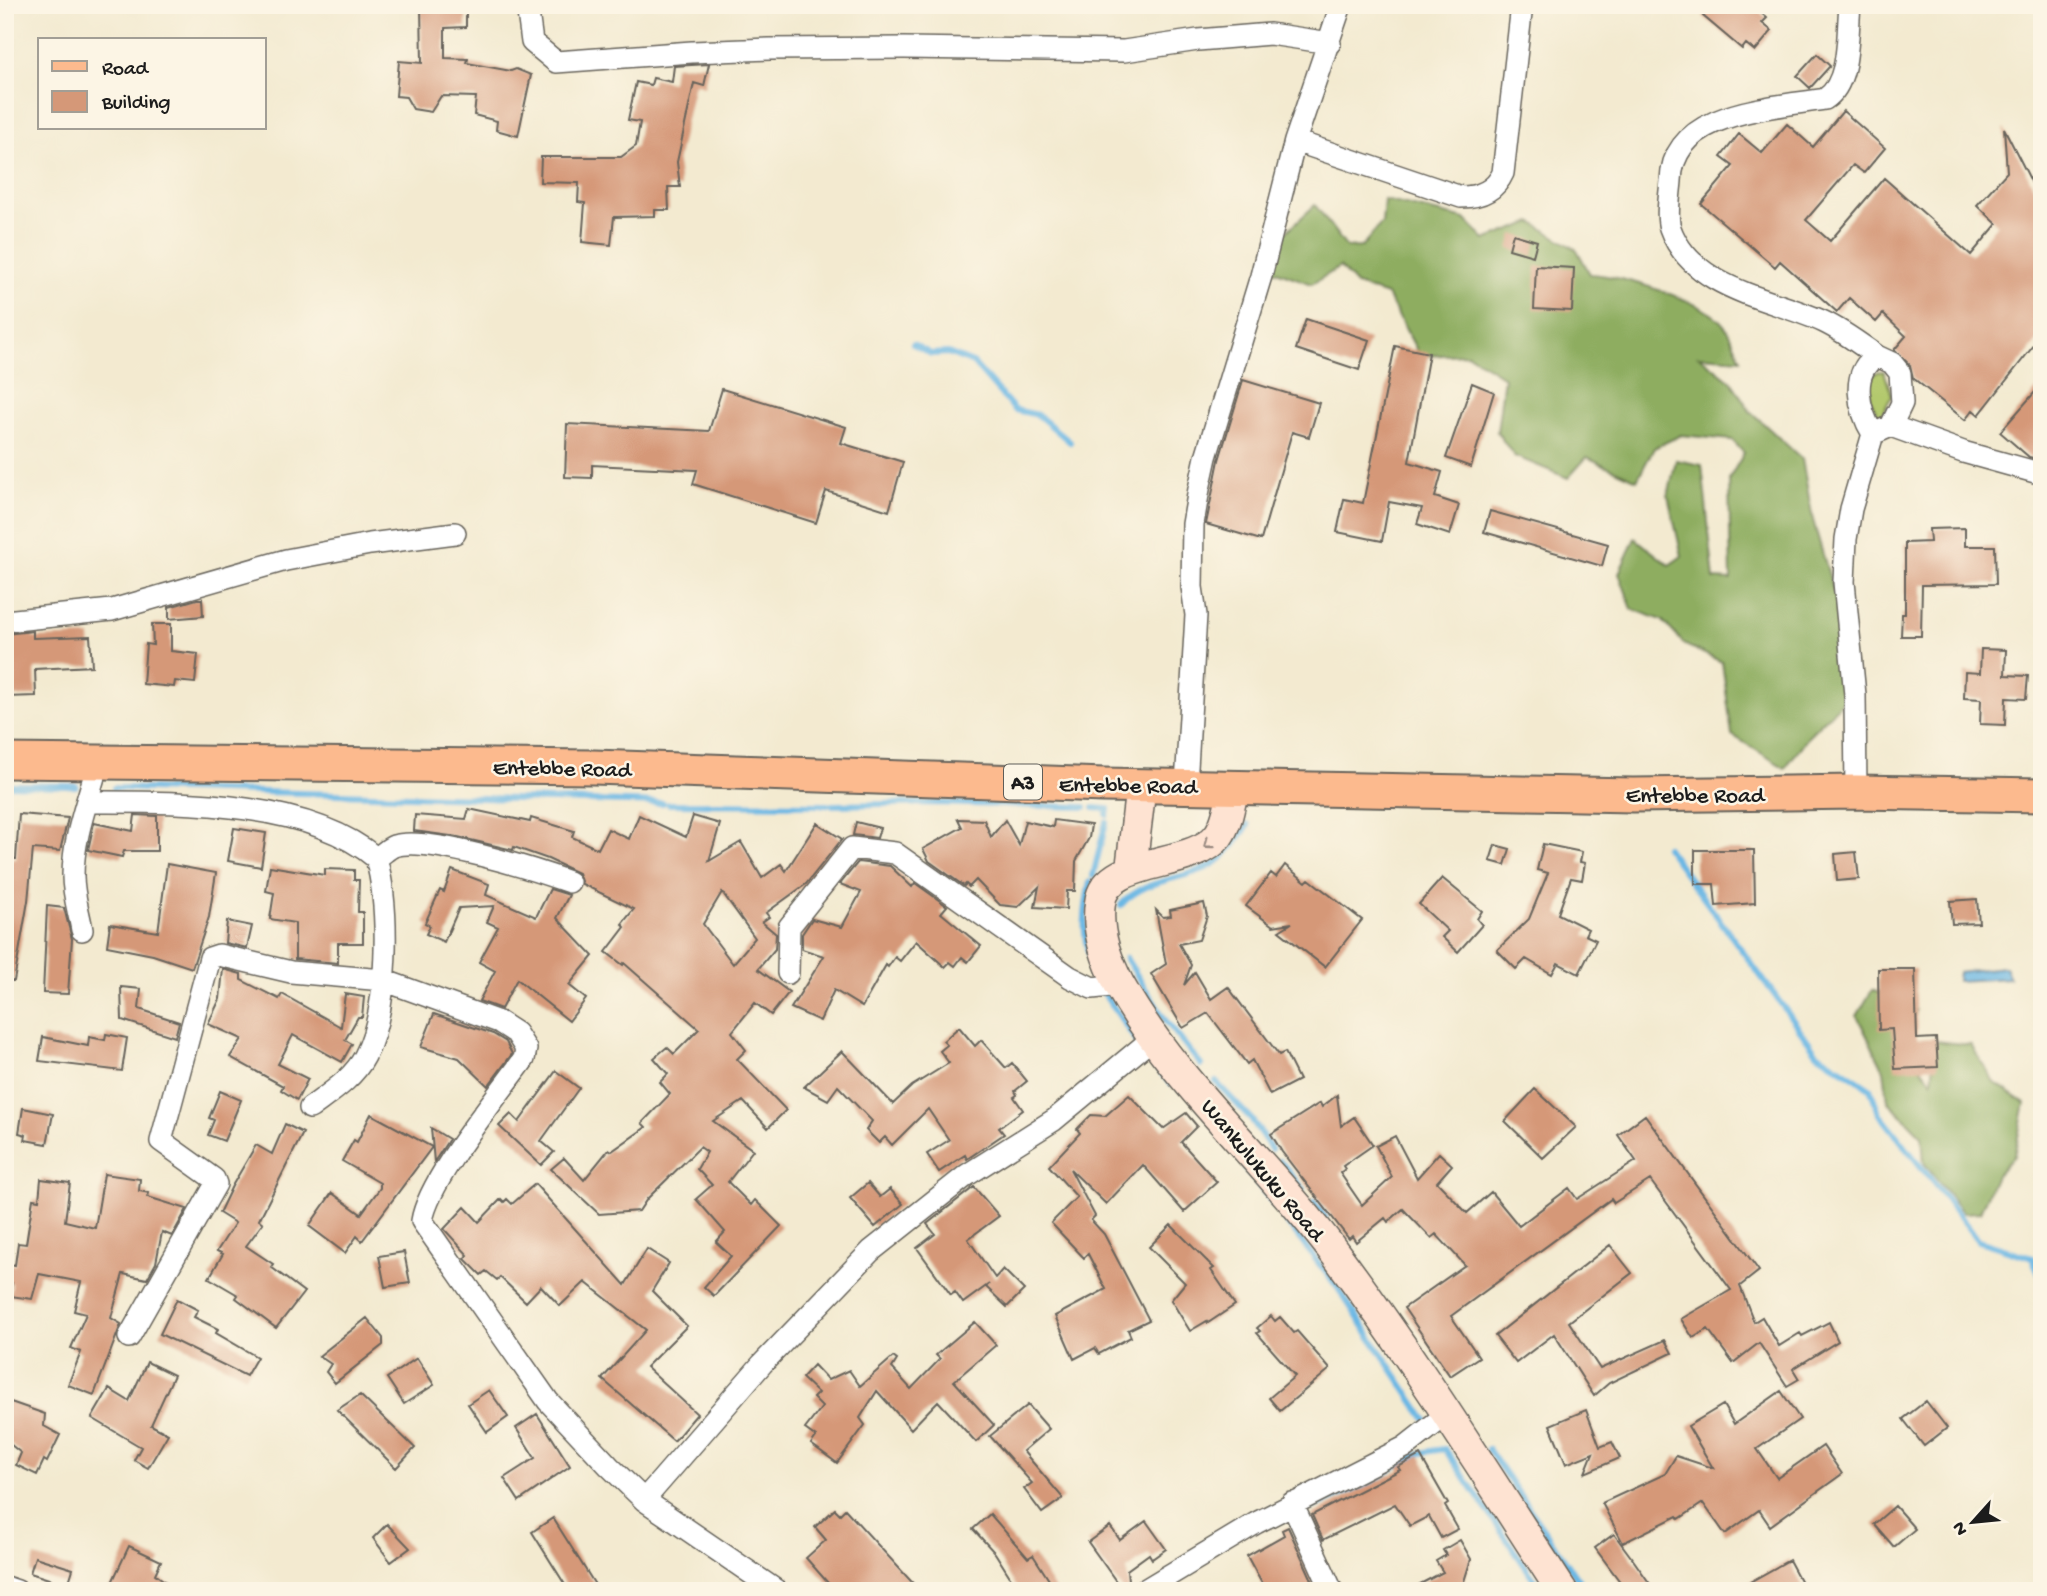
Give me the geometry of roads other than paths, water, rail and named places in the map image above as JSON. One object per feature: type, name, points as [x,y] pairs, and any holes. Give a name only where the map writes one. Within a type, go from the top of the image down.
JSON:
[{"type":"main road","name":"Entebbe Road","points":[[5,761],[99,759],[581,766],[1141,785],[1699,796],[1856,792],[2042,795]]},
{"type":"main road","points":[[1139,868],[1141,785]]},
{"type":"main road","name":"Wankulukuku Road","points":[[1234,786],[1225,825],[1217,838],[1196,853],[1139,868],[1113,880],[1100,899],[1102,941],[1120,985],[1153,1038],[1327,1243],[1447,1414],[1562,1591]]},
{"type":"street","points":[[527,5],[532,41],[556,62],[692,52],[770,50],[904,48],[1124,51],[1198,40],[1270,34],[1329,43]]},
{"type":"street","points":[[1186,785],[1196,615],[1192,574],[1197,501],[1206,457],[1261,276],[1295,141],[1340,5]]},
{"type":"street","points":[[1295,141],[1461,197],[1474,197],[1492,189],[1503,173],[1522,5]]},
{"type":"street","points":[[1850,5],[1843,72],[1832,95],[1825,99],[1716,120],[1690,135],[1671,169],[1670,227],[1689,260],[1725,285],[1824,322],[1892,363],[1900,373],[1902,403],[1882,430],[1850,509],[1846,539],[1844,582],[1855,695],[1856,792]]},
{"type":"street","points":[[1877,356],[1869,361],[1860,377],[1859,400],[1865,421],[1882,430],[2042,474]]},
{"type":"street","points":[[5,621],[112,610],[286,560],[370,544],[455,533]]},
{"type":"street","points":[[82,930],[75,897],[74,864],[77,835],[89,802],[99,759]]},
{"type":"street","points":[[89,802],[185,802],[246,809],[293,819],[348,839],[376,858],[382,880],[385,922],[383,981],[366,1054],[350,1077],[310,1108]]},
{"type":"street","points":[[376,858],[394,846],[426,847],[488,856],[569,882]]},
{"type":"street","points":[[788,973],[789,927],[852,848],[895,853],[1081,983],[1092,988],[1120,985]]},
{"type":"street","points":[[129,1337],[215,1186],[214,1179],[162,1141],[210,958],[219,955],[291,972],[383,981],[499,1021],[516,1033],[526,1049],[524,1059],[436,1185],[425,1204],[422,1221],[548,1401],[645,1500],[777,1591]]},
{"type":"street","points":[[645,1500],[762,1364],[871,1251],[967,1175],[1054,1120],[1153,1038]]},
{"type":"street","points":[[1143,1591],[1292,1503],[1368,1469],[1405,1447],[1447,1414]]},
{"type":"street","points":[[1292,1503],[1332,1591]]},
{"type":"street","points":[[5,1587],[18,1591]]},
{"type":"water","points":[[2005,967],[2010,978],[1957,981],[1958,972]]},
{"type":"waterway","points":[[913,344],[931,354],[948,353],[973,363],[1015,410],[1038,415],[1070,442]]},
{"type":"waterway","points":[[5,785],[76,786]]},
{"type":"waterway","points":[[114,788],[663,803]]},
{"type":"waterway","points":[[832,805],[935,803],[1044,806]]},
{"type":"waterway","points":[[669,804],[827,805]]},
{"type":"waterway","points":[[1049,806],[1085,807]]},
{"type":"waterway","points":[[1094,808],[1108,809],[1107,815]]},
{"type":"waterway","points":[[1093,876],[1106,822]]},
{"type":"waterway","points":[[1121,905],[1139,890],[1150,885],[1213,865],[1230,850],[1248,825]]},
{"type":"waterway","points":[[1666,847],[1817,1053],[1870,1088],[1879,1113],[1979,1241],[2032,1258],[2042,1279]]},
{"type":"waterway","points":[[1090,882],[1085,930],[1096,977]]},
{"type":"waterway","points":[[1126,958],[1166,1021],[1201,1065]]},
{"type":"waterway","points":[[1104,993],[1138,1044]]},
{"type":"waterway","points":[[1154,1064],[1171,1084]]},
{"type":"waterway","points":[[1216,1082],[1252,1120],[1271,1149]]},
{"type":"waterway","points":[[1280,1161],[1303,1189]]},
{"type":"waterway","points":[[1245,1168],[1276,1207]]},
{"type":"waterway","points":[[1314,1202],[1325,1217]]},
{"type":"waterway","points":[[1284,1219],[1338,1288],[1428,1423]]},
{"type":"waterway","points":[[1310,1508],[1363,1485],[1410,1458],[1445,1449],[1542,1591]]},
{"type":"waterway","points":[[1488,1449],[1586,1591]]}]
